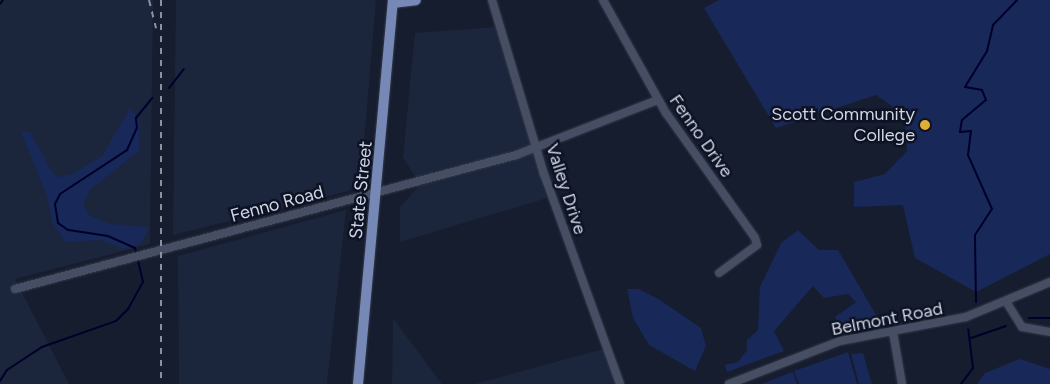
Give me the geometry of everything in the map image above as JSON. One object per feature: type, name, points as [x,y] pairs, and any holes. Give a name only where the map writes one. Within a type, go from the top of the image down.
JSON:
[{"type":"main road","points":[[393,2],[416,0]]},
{"type":"main road","name":"State Street","points":[[358,384],[393,2]]},
{"type":"street","name":"Valley Drive","points":[[492,0],[537,148],[620,384]]},
{"type":"street","name":"Fenno Drive","points":[[603,0],[658,100],[755,238],[757,245],[719,273]]},
{"type":"street","name":"Fenno Road","points":[[15,289],[377,193],[537,148],[658,100]]},
{"type":"street","name":"Belmont Road","points":[[730,384],[840,341],[952,321],[1006,303],[1050,282]]},
{"type":"street","points":[[1006,303],[1022,327],[1050,332]]},
{"type":"street","points":[[893,332],[902,384]]},
{"type":"shaded area","points":[[0,0],[153,0],[150,244],[15,279],[69,384],[0,384]]},
{"type":"shaded area","points":[[176,0],[376,0],[361,177],[348,191],[173,235]]},
{"type":"shaded area","name":"Scott Community College","points":[[719,0],[1050,0],[1050,254],[976,292],[915,258],[903,205],[854,207],[854,182],[885,174],[907,151],[905,115],[876,95],[776,128],[704,8]]},
{"type":"shaded area","points":[[495,27],[547,198],[400,242],[400,207],[420,185],[403,157],[415,33]]},
{"type":"shaded area","points":[[130,108],[139,121],[139,151],[90,190],[83,204],[90,216],[110,224],[149,227],[141,244],[123,249],[101,240],[65,242],[53,224],[47,196],[21,132],[30,132],[53,173],[58,177],[73,174],[102,156]]},
{"type":"shaded area","points":[[346,210],[327,384],[179,384],[178,256]]},
{"type":"shaded area","points":[[798,230],[819,250],[838,250],[879,320],[839,329],[835,317],[856,302],[848,294],[824,298],[813,286],[774,331],[784,351],[727,372],[725,365],[738,362],[747,350],[747,340],[758,330],[760,287],[781,243]]},
{"type":"shaded area","points":[[627,289],[639,289],[660,300],[701,328],[706,346],[695,371],[649,345],[633,318]]},
{"type":"shaded area","points":[[393,318],[442,384],[392,384]]},
{"type":"shaded area","points":[[603,349],[616,384],[475,384]]},
{"type":"shaded area","points":[[848,352],[857,384],[799,384],[794,371]]},
{"type":"shaded area","points":[[863,353],[872,384],[859,384],[851,354]]},
{"type":"shaded area","points":[[1020,359],[1050,369],[1050,384],[977,384],[985,373]]},
{"type":"shaded area","points":[[793,372],[797,384],[762,384],[782,376]]},
{"type":"waterway","points":[[0,4],[3,0]]},
{"type":"waterway","points":[[976,302],[975,235],[992,209],[968,155],[971,131],[960,132],[962,120],[986,100],[982,90],[965,87],[987,51],[993,25],[1017,0]]},
{"type":"waterway","points":[[169,88],[184,69]]},
{"type":"waterway","points":[[137,255],[135,248],[108,236],[68,230],[58,223],[55,204],[60,194],[127,150],[137,128],[136,118],[152,98]]},
{"type":"waterway","points":[[0,381],[7,370],[42,347],[116,321],[128,309],[143,282],[138,260]]},
{"type":"waterway","points":[[1029,318],[1050,318]]},
{"type":"waterway","points":[[971,338],[1006,326]]},
{"type":"waterway","points":[[961,384],[973,368],[968,329]]},
{"type":"railway","points":[[149,0],[156,28]]},
{"type":"railway","points":[[161,0],[161,384]]},
{"type":"place","name":"Scott Community College","points":[[925,125]]}]
